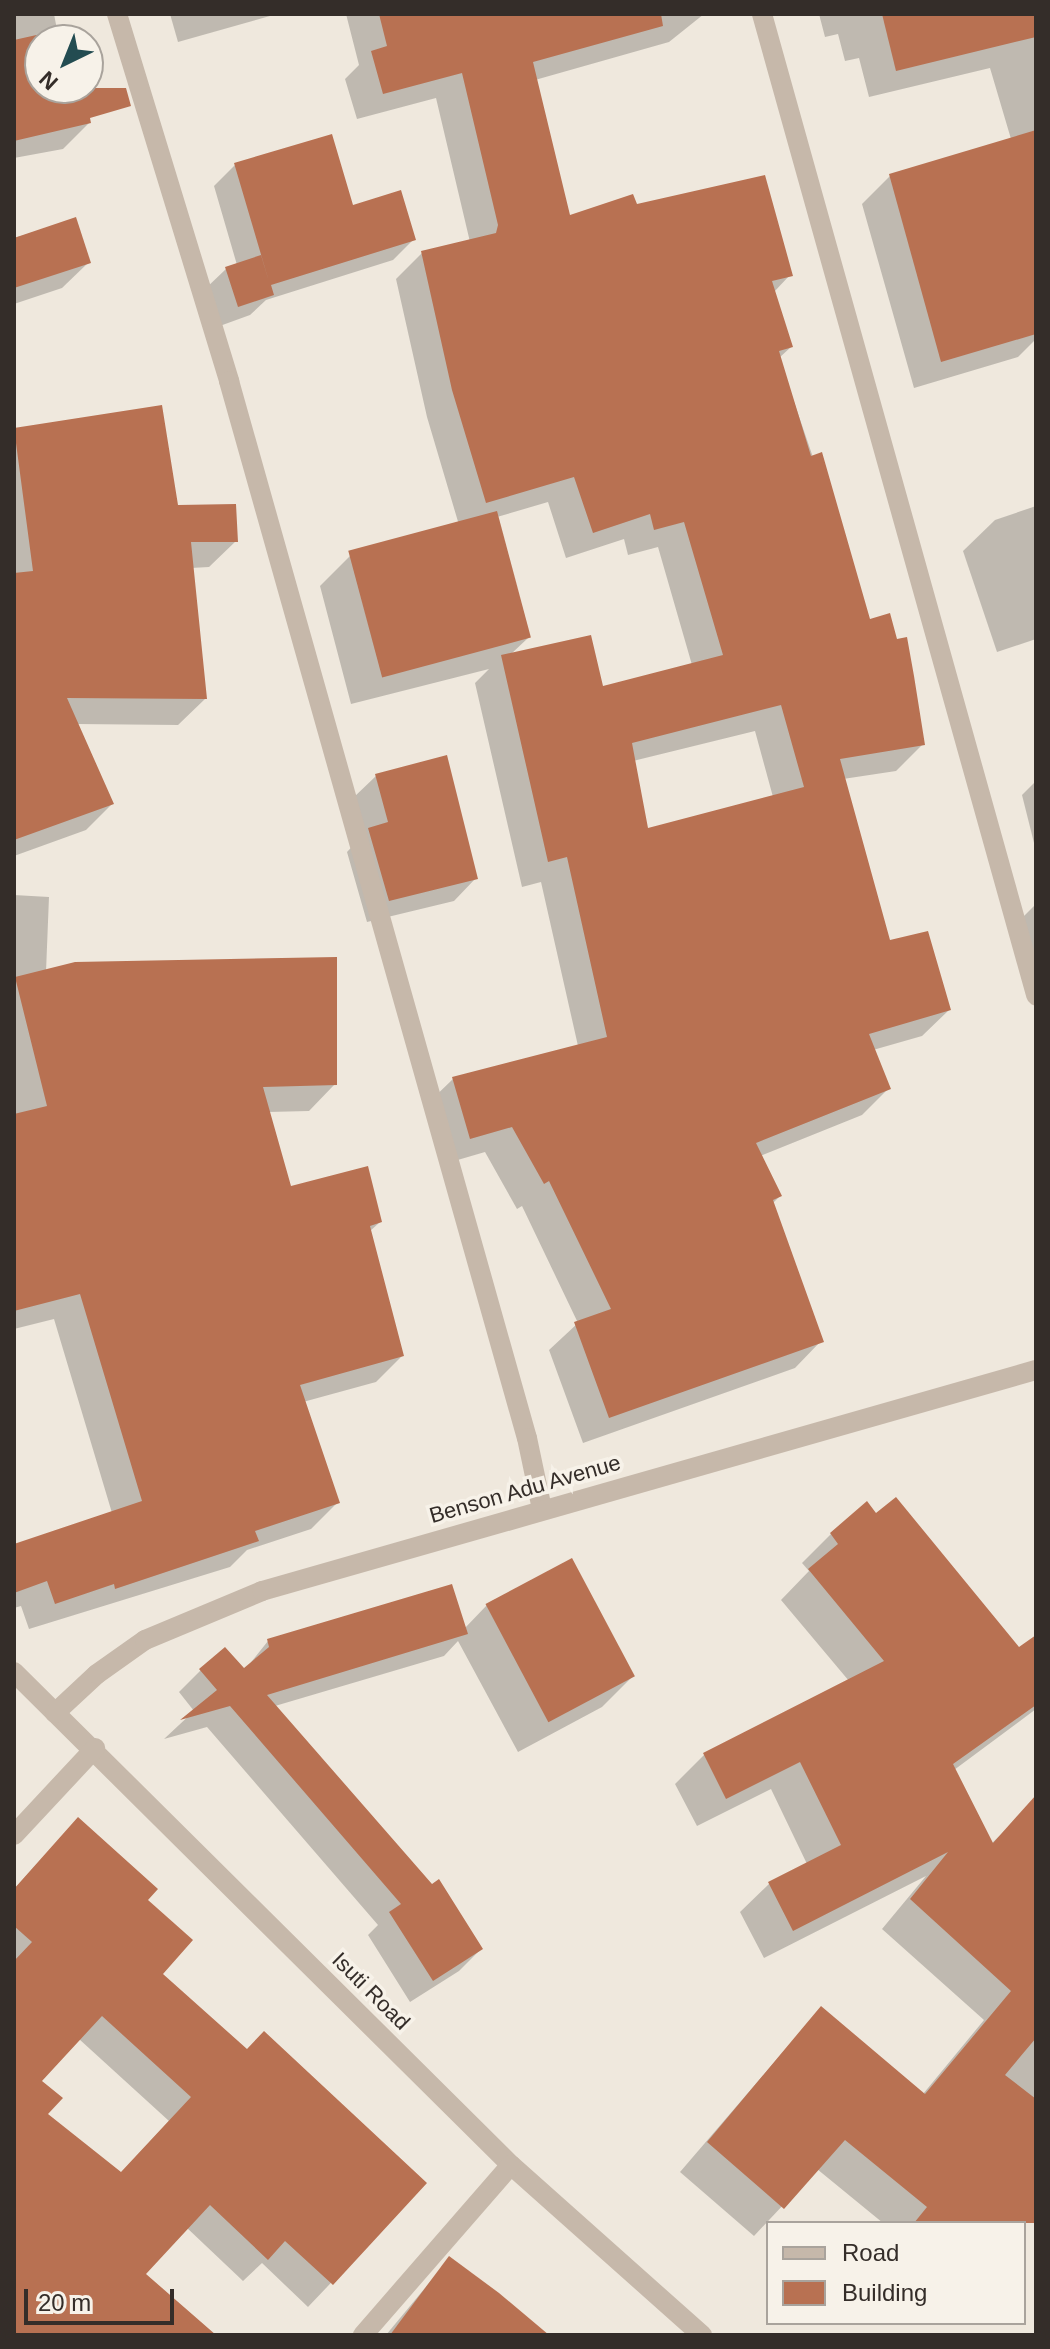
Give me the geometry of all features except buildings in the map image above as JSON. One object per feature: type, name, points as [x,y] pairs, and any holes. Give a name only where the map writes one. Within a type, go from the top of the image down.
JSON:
[{"type":"street","points":[[117,14],[229,381],[527,1438],[542,1509]]},
{"type":"street","points":[[762,14],[1036,995]]},
{"type":"street","name":"Benson Adu Avenue","points":[[55,1713],[97,1674],[145,1640],[262,1591],[1036,1370]]},
{"type":"street","name":"Isuti Road","points":[[14,1672],[95,1748],[511,2165],[702,2335]]},
{"type":"street","points":[[14,1835],[95,1748]]},
{"type":"street","points":[[363,2335],[511,2165]]}]
